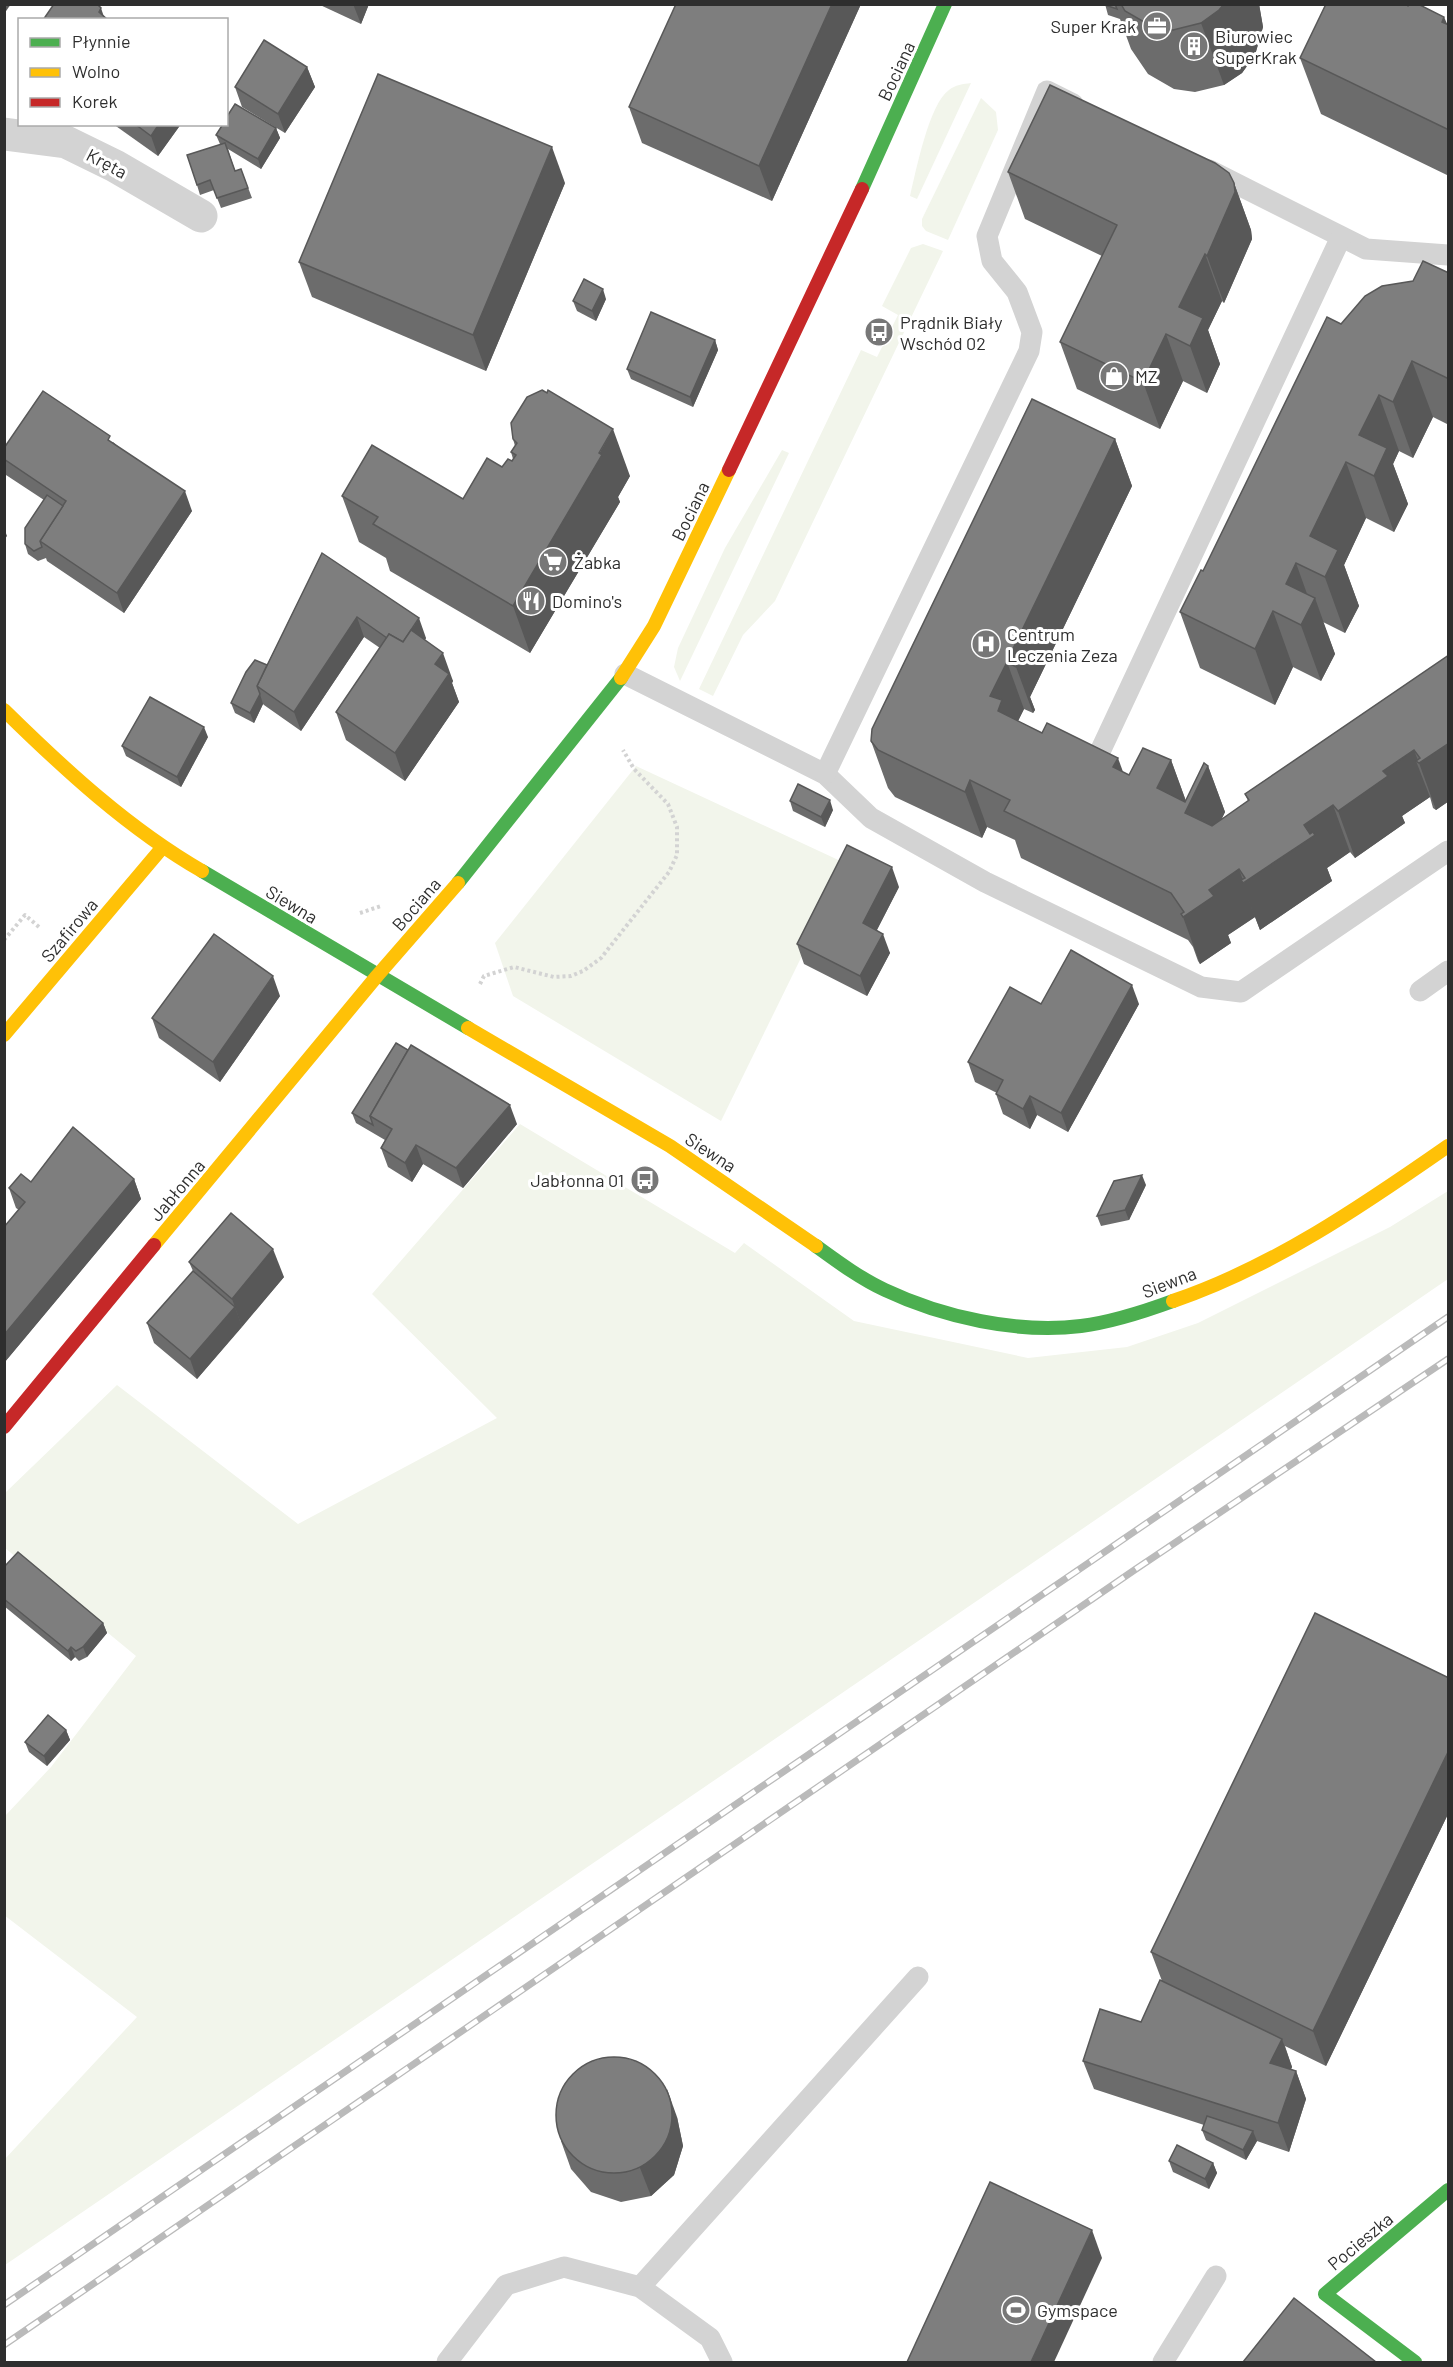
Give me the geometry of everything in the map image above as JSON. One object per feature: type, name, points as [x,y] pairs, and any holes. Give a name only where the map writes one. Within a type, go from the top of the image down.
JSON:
[{"type":"street","name":"Bociana","points":[[377,976],[434,913],[625,674],[654,626],[808,305],[945,4]]},
{"type":"street","name":"Kręta","points":[[4,134],[66,142],[115,166],[201,216]]},
{"type":"street","name":"Siewna","points":[[4,710],[46,751],[162,848],[670,1146],[831,1257],[884,1290],[925,1306],[980,1320],[1035,1328],[1079,1326],[1125,1318],[1194,1294],[1266,1261],[1373,1198],[1449,1146]]},
{"type":"street","name":"Szafirowa","points":[[4,1035],[162,848]]},
{"type":"street","name":"Jabłonna","points":[[4,1427],[377,976]]},
{"type":"street","name":"Pocieszka","points":[[1415,2362],[1325,2294],[1449,2190]]},
{"type":"lane","points":[[825,774],[1029,351],[1032,332],[1017,292],[992,261],[987,248],[987,236],[993,217],[1047,92],[1088,111]]},
{"type":"lane","points":[[1191,161],[1366,249],[1449,255]]},
{"type":"lane","points":[[1090,773],[1341,237]]},
{"type":"lane","points":[[625,674],[825,774],[871,818],[985,882],[1201,987],[1242,992],[1449,851]]},
{"type":"lane","points":[[1420,991],[1449,971]]},
{"type":"lane","points":[[640,2287],[918,1977]]},
{"type":"lane","points":[[447,2362],[506,2284],[564,2268],[640,2287],[710,2338],[722,2362]]},
{"type":"lane","points":[[1163,2362],[1216,2276]]},
{"type":"path","points":[[478,987],[484,976],[514,967],[555,977],[571,976],[583,971],[601,958],[669,872],[677,855],[677,827],[668,804],[634,769],[623,750]]},
{"type":"shaded area","points":[[971,83],[917,199],[910,196],[924,139],[935,109],[949,90]]},
{"type":"shaded area","points":[[981,98],[996,112],[998,130],[948,240],[926,231],[922,226],[922,219]]},
{"type":"shaded area","points":[[923,244],[943,251],[775,601],[743,635],[713,696],[699,689],[861,350],[877,357],[898,315],[882,306],[911,248]]},
{"type":"shaded area","points":[[782,450],[789,453],[680,681],[674,667],[678,648],[725,548]]},
{"type":"shaded area","points":[[636,766],[847,864],[721,1121],[513,996],[495,943]]},
{"type":"shaded area","points":[[520,1124],[735,1253],[744,1243],[854,1321],[1028,1358],[1127,1347],[1198,1323],[1390,1227],[1448,1191],[1448,1279],[5,2265],[4,2160],[137,2017],[4,1915],[5,1816],[51,1767],[136,1656],[5,1548],[5,1493],[117,1385],[298,1524],[497,1418],[372,1294]]},
{"type":"building","points":[[54,4],[97,4],[101,8],[99,12],[106,18],[44,18]]},
{"type":"building","points":[[676,4],[832,4],[759,166],[629,107]]},
{"type":"building","points":[[1115,4],[1117,9],[1105,5]]},
{"type":"building","points":[[1121,4],[1224,4],[1201,23],[1173,30],[1151,26],[1125,11]]},
{"type":"building","points":[[1326,4],[1405,4],[1408,6],[1418,4],[1444,17],[1442,22],[1449,25],[1449,130],[1300,58]]},
{"type":"building","points":[[264,40],[307,67],[278,114],[235,87]]},
{"type":"building","points":[[378,74],[552,147],[473,335],[299,262]]},
{"type":"building","points":[[1050,85],[1215,163],[1229,173],[1234,183],[1235,192],[1207,256],[1205,254],[1179,307],[1203,318],[1190,346],[1166,334],[1143,382],[1060,342],[1117,225],[1008,172]]},
{"type":"building","points":[[235,104],[276,128],[258,159],[216,135],[222,126],[228,126],[228,115]]},
{"type":"building","points":[[138,126],[158,126],[151,136]]},
{"type":"building","points":[[225,143],[235,171],[241,169],[248,188],[217,198],[210,180],[197,185],[187,155]]},
{"type":"building","points":[[1423,261],[1449,273],[1449,379],[1412,361],[1393,402],[1379,395],[1359,435],[1387,448],[1374,476],[1346,462],[1310,536],[1338,550],[1325,577],[1296,563],[1286,584],[1315,598],[1301,625],[1273,611],[1255,649],[1180,612],[1201,570],[1203,571],[1327,317],[1341,324],[1365,296],[1382,286],[1413,281]]},
{"type":"building","points":[[584,279],[603,289],[592,311],[573,301]]},
{"type":"building","points":[[651,312],[715,340],[690,397],[627,369]]},
{"type":"building","points":[[542,390],[547,393],[548,390],[613,429],[599,453],[602,455],[513,606],[373,524],[378,517],[342,496],[372,445],[463,499],[487,458],[502,467],[508,459],[512,461],[516,455],[511,452],[517,443],[513,439],[511,423],[527,397]]},
{"type":"building","points":[[43,391],[110,436],[108,440],[185,491],[117,593],[40,541],[66,501],[4,459],[4,448]]},
{"type":"building","points":[[1032,399],[1115,439],[1008,659],[1017,664],[1016,667],[1007,662],[990,696],[1002,700],[998,711],[1042,733],[1047,723],[1118,758],[1113,767],[1129,775],[1143,748],[1171,760],[1157,788],[1185,802],[1204,763],[1208,766],[1185,813],[1212,826],[1249,800],[1245,794],[1449,655],[1449,743],[1419,763],[1416,761],[1420,758],[1414,750],[1383,771],[1388,776],[1338,811],[1333,805],[1304,825],[1310,834],[1313,832],[1315,835],[1243,883],[1241,880],[1245,878],[1239,869],[1209,890],[1214,896],[1183,917],[1181,914],[1184,912],[1171,893],[1004,811],[1010,800],[970,780],[965,792],[878,750],[871,741],[872,729]]},
{"type":"building","points":[[47,495],[63,506],[40,541],[42,547],[34,551],[25,544],[25,528]]},
{"type":"building","points":[[322,553],[419,618],[403,642],[389,634],[387,638],[357,617],[294,712],[257,686]]},
{"type":"building","points":[[411,630],[443,653],[435,664],[449,674],[395,753],[336,712],[389,634],[403,642]]},
{"type":"building","points":[[255,660],[267,665],[257,686],[260,694],[250,713],[231,703],[246,672]]},
{"type":"building","points":[[150,697],[204,727],[177,777],[122,746]]},
{"type":"building","points":[[798,784],[830,800],[821,817],[790,801]]},
{"type":"building","points":[[847,845],[892,867],[863,923],[883,934],[860,976],[797,944]]},
{"type":"building","points":[[214,934],[273,976],[213,1062],[152,1018]]},
{"type":"building","points":[[1071,950],[1132,985],[1061,1113],[1030,1096],[1023,1109],[996,1094],[1003,1080],[968,1062],[1010,987],[1041,1004]]},
{"type":"building","points":[[396,1043],[408,1050],[370,1116],[373,1125],[352,1113]]},
{"type":"building","points":[[411,1045],[510,1105],[456,1168],[416,1145],[405,1163],[381,1148],[392,1129],[370,1116]]},
{"type":"building","points":[[73,1127],[134,1179],[4,1335],[4,1227],[25,1202],[9,1188],[21,1174],[31,1182]]},
{"type":"building","points":[[1142,1175],[1125,1210],[1097,1216],[1114,1181]]},
{"type":"building","points":[[231,1213],[273,1249],[232,1299],[189,1262]]},
{"type":"building","points":[[193,1271],[235,1307],[190,1359],[147,1323]]},
{"type":"building","points":[[18,1552],[103,1623],[83,1647],[76,1651],[71,1647],[68,1651],[4,1599],[4,1567]]},
{"type":"building","points":[[1315,1613],[1449,1678],[1449,1750],[1313,2031],[1151,1952]]},
{"type":"building","points":[[48,1715],[66,1730],[44,1756],[25,1742]]},
{"type":"building","points":[[1160,1980],[1282,2039],[1270,2063],[1296,2071],[1278,2123],[1083,2061],[1100,2009],[1141,2022]]},
{"type":"building","points":[[614,2057],[636,2062],[655,2074],[667,2093],[672,2115],[667,2137],[655,2156],[636,2168],[614,2173],[592,2168],[573,2156],[561,2137],[556,2115],[561,2093],[573,2074],[592,2062]]},
{"type":"building","points":[[1207,2116],[1253,2131],[1243,2150],[1202,2130]]},
{"type":"building","points":[[1177,2145],[1213,2163],[1205,2179],[1169,2161]]},
{"type":"building","name":"Gymspace","points":[[990,2182],[1092,2230],[1031,2362],[907,2362]]},
{"type":"building","points":[[1294,2298],[1376,2362],[1243,2362]]},
{"type":"railway","points":[[4,2305],[1448,1317]]},
{"type":"railway","points":[[4,2345],[1133,1571],[1448,1359]]},
{"type":"traffic: fast","points":[[862,189],[945,4]]},
{"type":"traffic: fast","points":[[458,883],[621,678]]},
{"type":"traffic: fast","points":[[202,871],[468,1028]]},
{"type":"traffic: fast","points":[[816,1246],[867,1281],[907,1300],[955,1315],[1006,1325],[1032,1328],[1081,1326],[1128,1316],[1173,1301]]},
{"type":"traffic: fast","points":[[1415,2362],[1325,2294],[1448,2190]]},
{"type":"traffic: slow","points":[[621,678],[654,626],[729,470]]},
{"type":"traffic: slow","points":[[4,710],[98,797],[149,836],[202,871]]},
{"type":"traffic: slow","points":[[4,1035],[162,848]]},
{"type":"traffic: slow","points":[[154,1245],[377,976],[458,883]]},
{"type":"traffic: slow","points":[[468,1028],[670,1146],[816,1246]]},
{"type":"traffic: slow","points":[[1173,1301],[1210,1287],[1281,1253],[1383,1191],[1448,1146]]},
{"type":"traffic: jam","points":[[729,470],[862,189]]},
{"type":"traffic: jam","points":[[4,1427],[154,1245]]},
{"type":"place","name":"Super Krak","points":[[1157,26]]},
{"type":"place","name":"Biurowiec SuperKrak","points":[[1194,46]]},
{"type":"place","name":"Prądnik Biały Wschód 02","points":[[879,332]]},
{"type":"place","name":"MZ","points":[[1114,376]]},
{"type":"place","name":"Żabka","points":[[553,562]]},
{"type":"place","name":"Domino's","points":[[531,601]]},
{"type":"place","name":"Centrum Leczenia Zeza","points":[[986,644]]},
{"type":"place","name":"Jabłonna 01","points":[[645,1180]]},
{"type":"place","name":"Gymspace","points":[[1016,2310]]}]
